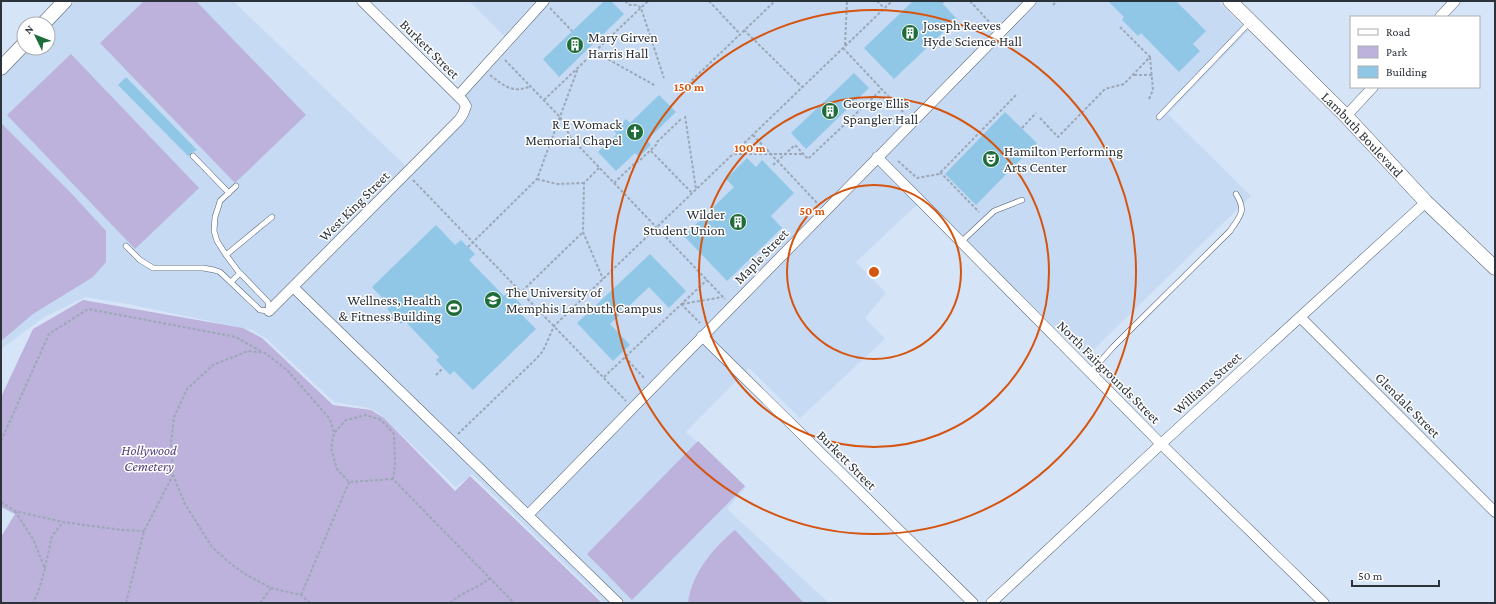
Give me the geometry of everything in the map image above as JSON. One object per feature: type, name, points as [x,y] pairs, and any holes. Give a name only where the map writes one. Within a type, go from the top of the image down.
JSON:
[{"type":"street","points":[[51,16],[65,1]]},
{"type":"street","name":"Burkett Street","points":[[362,1],[458,96],[466,106],[459,120]]},
{"type":"street","name":"Maple Street","points":[[528,514],[877,157],[1032,1]]},
{"type":"street","name":"Lambuth Boulevard","points":[[1230,1],[1346,116],[1426,202],[1495,268]]},
{"type":"street","points":[[1441,16],[1455,1]]},
{"type":"street","points":[[458,96],[547,4]]},
{"type":"street","points":[[1,68],[16,52]]},
{"type":"street","points":[[1346,116],[1372,88]]},
{"type":"street","name":"West King Street","points":[[270,311],[459,120]]},
{"type":"street","name":"North Fairgrounds Street","points":[[877,157],[1161,444],[1324,603]]},
{"type":"street","name":"Williams Street","points":[[991,603],[1161,444],[1426,202]]},
{"type":"street","points":[[292,288],[528,514],[618,603]]},
{"type":"street","name":"Glendale Street","points":[[1300,318],[1495,512]]},
{"type":"street","name":"Burkett Street","points":[[702,336],[973,603]]},
{"type":"lane","points":[[1159,117],[1251,22]]},
{"type":"lane","points":[[193,156],[229,193]]},
{"type":"lane","points":[[126,246],[140,260],[154,268],[203,268],[220,272],[260,310],[270,311],[268,302],[240,273],[226,255],[217,241],[214,230],[215,217],[220,201],[236,186]]},
{"type":"lane","points":[[1090,373],[1113,347],[1230,231],[1241,215],[1241,202],[1236,194]]},
{"type":"lane","points":[[961,242],[994,211],[1022,200]]},
{"type":"lane","points":[[226,255],[239,246],[272,217]]},
{"type":"lane","points":[[231,282],[240,273]]},
{"type":"path","points":[[625,1],[630,5],[637,5],[641,8],[664,78]]},
{"type":"path","points":[[544,100],[648,1]]},
{"type":"path","points":[[709,1],[740,34]]},
{"type":"path","points":[[688,84],[775,1]]},
{"type":"path","points":[[847,1],[844,47],[905,115]]},
{"type":"path","points":[[877,1],[884,8]]},
{"type":"path","points":[[970,1],[993,26]]},
{"type":"path","points":[[1053,6],[1057,1]]},
{"type":"path","points":[[451,440],[536,359],[543,351],[554,326],[891,2]]},
{"type":"path","points":[[547,4],[572,31]]},
{"type":"path","points":[[1119,26],[1150,57],[1153,90],[1149,99]]},
{"type":"path","points":[[744,30],[802,87]]},
{"type":"path","points":[[595,52],[656,86]]},
{"type":"path","points":[[1040,118],[1058,137],[1105,89],[1124,84],[1150,57]]},
{"type":"path","points":[[504,60],[560,117],[571,138],[727,301]]},
{"type":"path","points":[[468,247],[537,179],[578,68]]},
{"type":"path","points":[[489,74],[509,88],[523,89],[531,86]]},
{"type":"path","points":[[1133,75],[1152,75]]},
{"type":"path","points":[[773,165],[795,145],[808,158],[882,89]]},
{"type":"path","points":[[895,158],[917,178],[940,172],[1017,94]]},
{"type":"path","points":[[1022,128],[1036,113]]},
{"type":"path","points":[[686,116],[696,189]]},
{"type":"path","points":[[614,183],[651,150],[657,142],[681,119]]},
{"type":"path","points":[[752,135],[818,204]]},
{"type":"path","points":[[651,150],[692,193]]},
{"type":"path","points":[[732,154],[804,154]]},
{"type":"path","points":[[537,179],[558,184],[584,183],[599,168]]},
{"type":"path","points":[[940,172],[979,212]]},
{"type":"path","points":[[407,173],[632,407]]},
{"type":"path","points":[[584,183],[583,232],[603,279]]},
{"type":"path","points":[[515,298],[583,232]]},
{"type":"path","points":[[604,378],[707,280]]},
{"type":"path","points":[[681,304],[723,297]]},
{"type":"path","points":[[681,304],[700,323]]},
{"type":"path","points":[[1,441],[49,334],[88,309],[236,337],[265,353],[288,370],[330,419],[334,433],[331,448],[337,469],[349,482]]},
{"type":"path","points":[[387,323],[394,316]]},
{"type":"path","points":[[265,353],[248,351],[213,365],[187,389],[174,417],[171,443],[173,475],[185,504],[212,547],[230,564],[271,588],[301,595],[310,603]]},
{"type":"path","points":[[625,358],[645,379]]},
{"type":"path","points":[[436,375],[443,368]]},
{"type":"path","points":[[334,433],[346,420],[366,414],[381,420],[394,434],[395,464],[393,479]]},
{"type":"path","points":[[126,603],[144,531],[173,475]]},
{"type":"path","points":[[349,482],[393,479],[514,603]]},
{"type":"path","points":[[301,595],[349,482]]},
{"type":"path","points":[[1,502],[15,511],[63,522],[122,530],[144,531]]},
{"type":"path","points":[[15,511],[32,538],[44,569]]},
{"type":"path","points":[[33,603],[38,592],[52,536],[63,522]]},
{"type":"path","points":[[450,603],[456,597],[484,583],[490,578]]},
{"type":"path","points":[[260,603],[271,588]]},
{"type":"shaded area","name":"The University of Memphis Lambuth Campus","points":[[75,1],[233,1],[412,172],[466,116],[462,95],[510,42],[469,1],[1218,1],[1248,31],[1168,114],[1251,196],[1086,357],[964,242],[923,199],[856,262],[886,293],[865,318],[885,339],[800,418],[749,368],[686,432],[746,487],[727,509],[829,603],[605,603],[472,474],[456,487],[379,413],[369,408],[334,402],[267,339],[252,330],[128,304],[85,297],[43,318],[1,349],[1,78],[22,56],[56,56],[56,21]]},
{"type":"green space","points":[[144,1],[196,1],[306,115],[235,183],[100,43]]},
{"type":"green space","points":[[71,54],[199,188],[135,249],[7,115]]},
{"type":"green space","points":[[1,123],[72,194],[106,231],[106,262],[93,277],[33,314],[1,341]]},
{"type":"green space","name":"Hollywood Cemetery","points":[[83,300],[243,328],[262,338],[333,405],[371,410],[384,418],[455,491],[470,476],[602,603],[1,603],[1,537],[15,514],[1,507],[1,397],[33,329]]},
{"type":"green space","points":[[698,441],[745,486],[632,600],[587,554]]},
{"type":"green space","points":[[735,530],[804,603],[688,603],[690,592],[704,562]]},
{"type":"building","name":"Mary Girven Harris Hall","points":[[604,1],[611,1],[624,14],[559,77],[543,59]]},
{"type":"building","name":"Joseph Reeves Hyde Science Hall","points":[[913,1],[940,1],[957,19],[894,79],[864,48]]},
{"type":"building","points":[[1108,1],[1176,1],[1206,31],[1193,44],[1200,51],[1179,72],[1141,33],[1138,36],[1122,20],[1124,17]]},
{"type":"building","name":"George Ellis Spangler Hall","points":[[854,73],[869,88],[806,149],[791,133]]},
{"type":"building","points":[[126,77],[197,150],[191,153],[189,157],[118,85]]},
{"type":"building","name":"R E Womack Memorial Chapel","points":[[659,95],[676,112],[647,140],[651,145],[639,157],[635,153],[616,171],[598,152],[617,134],[614,131],[626,119],[630,123]]},
{"type":"building","name":"Hamilton Performing Arts Center","points":[[1005,112],[1037,143],[976,205],[945,174]]},
{"type":"building","name":"Wilder Student Union","points":[[747,158],[756,167],[762,160],[794,193],[771,216],[782,228],[727,281],[684,236],[734,187],[726,179]]},
{"type":"building","name":"Wellness, Health & Fitness Building","points":[[436,225],[455,245],[461,240],[475,254],[469,260],[504,296],[509,292],[522,305],[517,310],[536,329],[473,390],[454,371],[450,375],[436,360],[439,357],[405,321],[401,324],[387,309],[390,306],[372,287]]},
{"type":"building","points":[[650,254],[686,291],[669,308],[649,287],[610,324],[630,345],[613,361],[577,323]]},
{"type":"place","name":"Joseph Reeves Hyde Science Hall","points":[[910,33]]},
{"type":"place","name":"Mary Girven Harris Hall","points":[[575,45]]},
{"type":"place","name":"George Ellis Spangler Hall","points":[[830,111]]},
{"type":"place","name":"R E Womack Memorial Chapel","points":[[635,132]]},
{"type":"place","name":"Hamilton Performing Arts Center","points":[[991,159]]},
{"type":"place","name":"Wilder Student Union","points":[[738,222]]},
{"type":"place","name":"The University of Memphis Lambuth Campus","points":[[493,300]]},
{"type":"place","name":"Wellness, Health & Fitness Building","points":[[454,308]]}]
